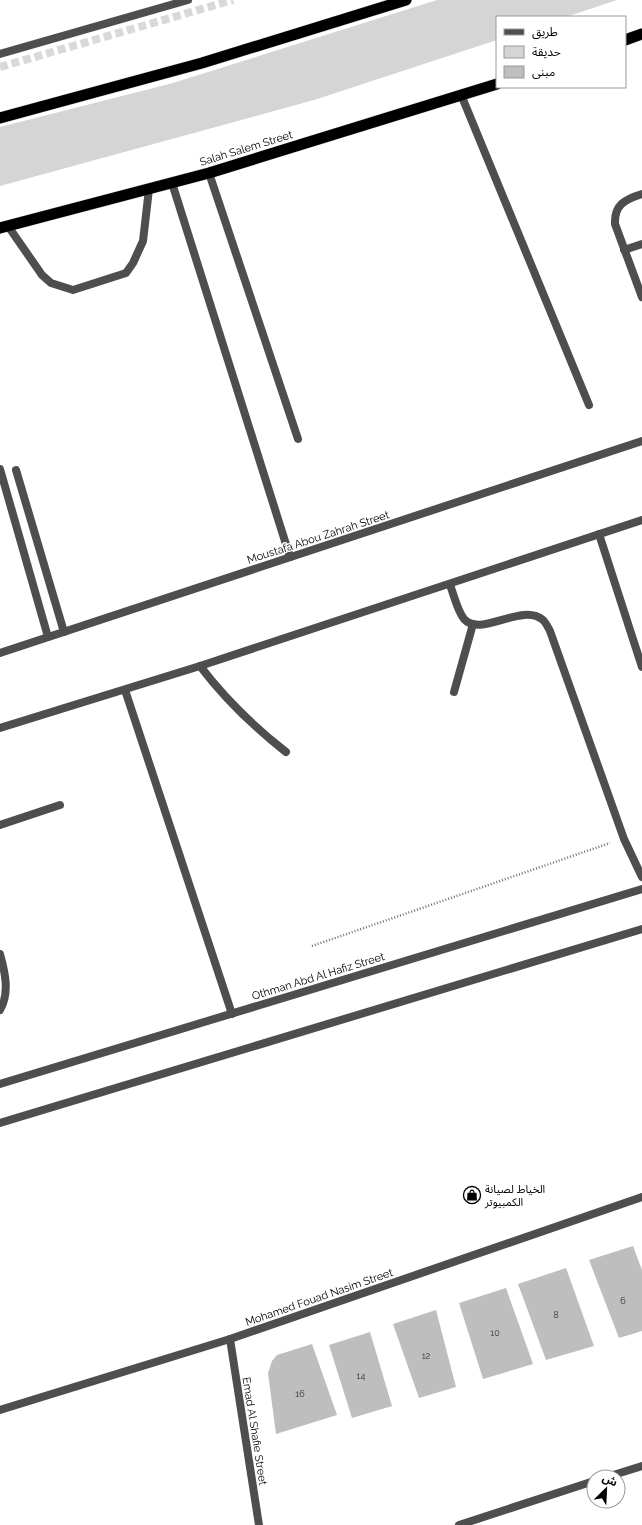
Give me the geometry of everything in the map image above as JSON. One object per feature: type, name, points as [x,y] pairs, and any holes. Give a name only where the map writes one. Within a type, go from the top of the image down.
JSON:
[{"type":"highway","points":[[0,118],[202,63],[406,0]]},
{"type":"highway","points":[[626,40],[642,34]]},
{"type":"highway","name":"Salah Salem Street","points":[[4,227],[209,173],[462,97],[496,84]]},
{"type":"street","points":[[0,54],[188,0]]},
{"type":"street","points":[[462,97],[589,405]]},
{"type":"street","points":[[209,173],[298,439]]},
{"type":"street","points":[[172,183],[290,558]]},
{"type":"street","points":[[4,227],[42,275],[51,282],[74,290],[126,273],[133,263],[143,241],[149,189]]},
{"type":"street","points":[[642,194],[623,202],[617,208],[614,216],[615,224],[642,297]]},
{"type":"street","points":[[624,250],[642,244]]},
{"type":"street","name":"Moustafa Abou Zahrah Street","points":[[0,653],[642,441]]},
{"type":"street","points":[[0,469],[48,637]]},
{"type":"street","points":[[16,470],[64,632]]},
{"type":"street","points":[[0,728],[200,666],[450,585],[642,520]]},
{"type":"street","points":[[599,534],[642,667]]},
{"type":"street","points":[[450,585],[464,619],[473,624],[486,624],[524,614],[536,616],[544,621],[550,631],[624,839],[642,877]]},
{"type":"street","points":[[454,692],[473,624]]},
{"type":"street","points":[[200,666],[220,693],[241,715],[286,752]]},
{"type":"street","points":[[125,690],[232,1014]]},
{"type":"street","points":[[0,825],[60,805]]},
{"type":"street","name":"Othman Abd Al Hafiz Street","points":[[0,1084],[642,889]]},
{"type":"street","points":[[0,1123],[642,929]]},
{"type":"street","points":[[0,954],[5,972],[5,1001],[0,1010]]},
{"type":"street","name":"Mohamed Fouad Nasim Street","points":[[0,1410],[230,1339],[642,1197]]},
{"type":"street","name":"Emad Al Shafie Street","points":[[230,1339],[259,1525]]},
{"type":"street","points":[[626,1471],[642,1466]]},
{"type":"street","points":[[459,1525],[586,1484]]},
{"type":"path","points":[[312,946],[624,839]]},
{"type":"green space","points":[[437,0],[617,0],[569,16],[496,16],[496,40],[314,100],[0,186],[0,127],[173,83]]},
{"type":"building","points":[[633,1246],[642,1270],[642,1331],[619,1338],[589,1260]]},
{"type":"building","points":[[566,1268],[594,1346],[546,1360],[518,1284]]},
{"type":"building","points":[[506,1288],[533,1364],[483,1379],[459,1303]]},
{"type":"building","points":[[436,1310],[456,1387],[419,1398],[393,1324]]},
{"type":"building","points":[[370,1332],[392,1406],[352,1418],[329,1345]]},
{"type":"building","points":[[312,1344],[337,1415],[276,1434],[268,1373],[272,1361],[277,1355]]},
{"type":"tunnel","points":[[0,67],[233,0]]},
{"type":"place","name":"الخياط لصيانة الكمبيوتر","points":[[472,1195]]}]
